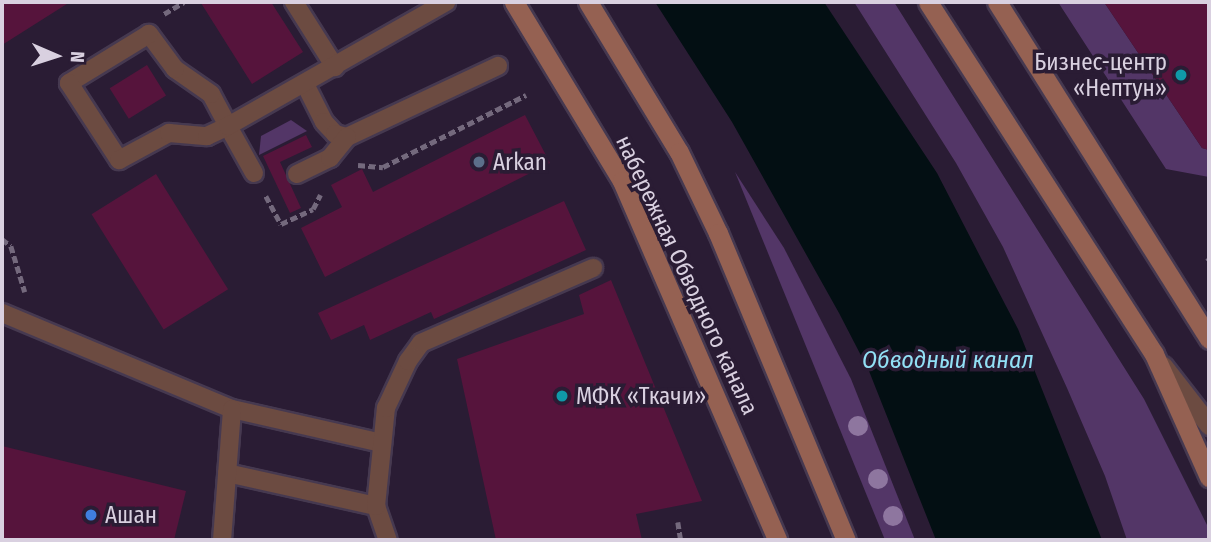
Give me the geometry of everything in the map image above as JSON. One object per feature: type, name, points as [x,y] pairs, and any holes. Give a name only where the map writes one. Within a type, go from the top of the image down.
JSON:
[{"type":"main road","name":"набережная Обводного канала","points":[[514,2],[622,181],[777,540]]},
{"type":"main road","name":"набережная Обводного канала","points":[[589,2],[685,163],[718,233],[846,540]]},
{"type":"main road","points":[[928,2],[1154,354],[1209,477]]},
{"type":"main road","points":[[996,2],[1207,327]]},
{"type":"street","points":[[1154,354],[1209,425]]},
{"type":"lane","points":[[294,2],[335,67]]},
{"type":"lane","points":[[254,173],[228,126],[211,94],[175,69],[149,34],[69,83],[119,160],[169,133],[207,136],[228,126],[446,2]]},
{"type":"lane","points":[[297,174],[330,158],[347,137],[498,66]]},
{"type":"lane","points":[[305,84],[324,122],[335,134],[347,137]]},
{"type":"lane","points":[[388,540],[376,506],[386,408],[408,361],[421,343],[593,268]]},
{"type":"lane","points":[[2,313],[232,409],[382,443]]},
{"type":"lane","points":[[222,540],[232,409]]},
{"type":"lane","points":[[227,473],[376,506]]},
{"type":"path","points":[[349,170],[359,165],[383,167],[526,95]]},
{"type":"path","points":[[254,173],[281,224],[313,209],[322,190]]},
{"type":"path","points":[[2,239],[11,246],[35,326]]},
{"type":"path","points":[[678,523],[681,540]]},
{"type":"shaded area","points":[[854,2],[894,2],[1144,399],[1209,529],[1209,540],[1127,540],[1105,476],[1003,247],[956,163]]},
{"type":"shaded area","points":[[1058,2],[1104,2],[1202,148],[1209,150],[1209,177],[1166,169]]},
{"type":"shaded area","points":[[291,120],[307,131],[259,155],[261,136]]},
{"type":"shaded area","points":[[735,172],[784,248],[851,379],[915,540],[885,540]]},
{"type":"water","name":"Обводный канал","points":[[655,2],[824,2],[937,173],[1018,329],[1102,540],[936,540],[869,371],[839,313],[732,122]]},
{"type":"building","points":[[2,2],[70,2],[2,45]]},
{"type":"building","points":[[271,2],[303,52],[252,84],[201,3]]},
{"type":"building","name":"Бизнес-центр «Нептун»","points":[[1104,2],[1209,2],[1209,150],[1202,148]]},
{"type":"building","points":[[147,65],[166,96],[129,119],[110,88]]},
{"type":"building","points":[[525,115],[550,163],[325,277],[301,228],[342,207],[331,185],[362,169],[373,192]]},
{"type":"building","points":[[306,135],[312,147],[280,162],[301,208],[290,213],[263,156]]},
{"type":"building","points":[[156,174],[228,289],[164,330],[92,214]]},
{"type":"building","points":[[564,201],[586,250],[434,319],[431,312],[370,340],[364,325],[331,340],[318,313]]},
{"type":"building","name":"МФК «Ткачи»","points":[[611,280],[702,501],[636,514],[642,540],[496,540],[457,359],[584,314],[579,295]]},
{"type":"building","name":"Ашан","points":[[2,446],[186,491],[174,540],[2,540]]},
{"type":"place","name":"Бизнес-центр «Нептун»","points":[[1181,75]]},
{"type":"place","name":"Arkan","points":[[479,162]]},
{"type":"place","name":"МФК «Ткачи»","points":[[562,396]]},
{"type":"place","name":"Ашан","points":[[91,515]]}]
